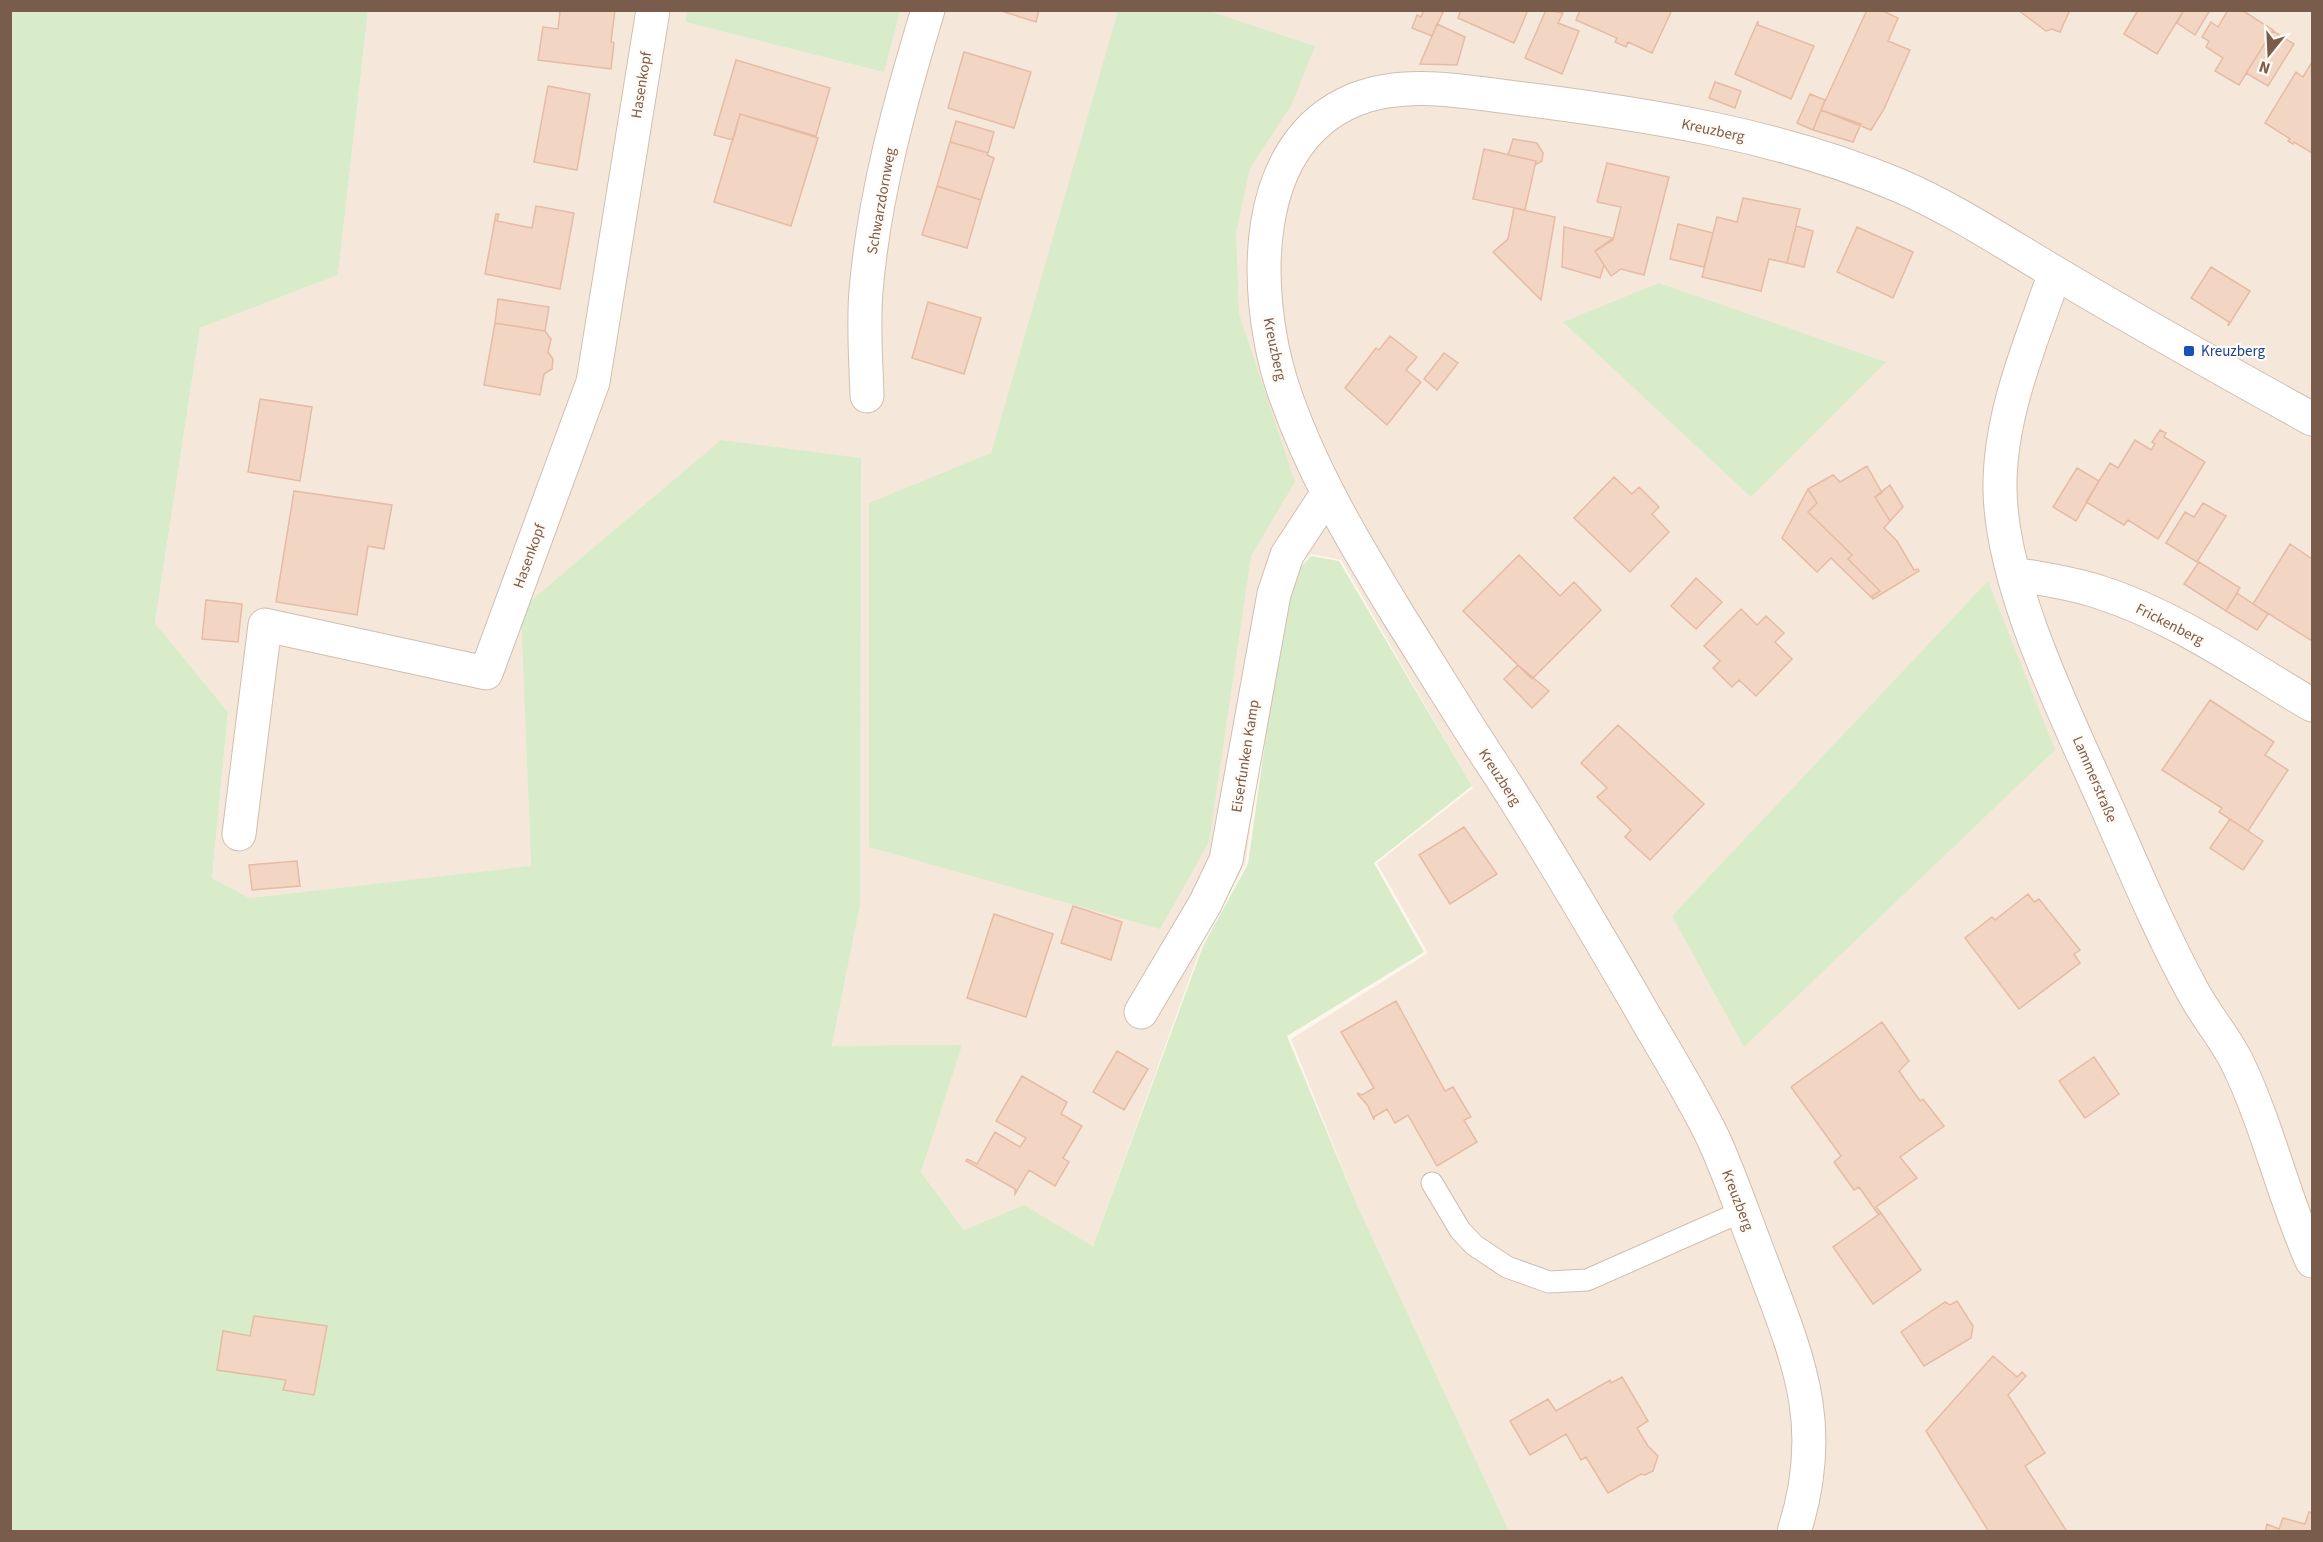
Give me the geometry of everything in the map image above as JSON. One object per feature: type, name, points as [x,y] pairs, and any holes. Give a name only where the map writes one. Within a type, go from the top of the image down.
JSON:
[{"type":"street","name":"Hasenkopf","points":[[239,834],[265,625],[486,673],[593,382],[653,10]]},
{"type":"street","name":"Schwarzdornweg","points":[[867,396],[866,292],[882,184],[907,79],[928,10]]},
{"type":"street","name":"Kreuzberg","points":[[1794,1532],[1806,1486],[1810,1455],[1803,1377],[1743,1211],[1711,1135],[1614,963],[1530,821],[1374,575],[1328,494],[1283,386],[1272,345],[1266,310],[1265,255],[1273,195],[1294,151],[1323,118],[1359,97],[1405,88],[1460,91],[1653,117],[1789,147],[1839,162],[1907,189],[1966,219],[2055,273],[2313,419]]},
{"type":"street","name":"Lammerstraße","points":[[2055,273],[2019,377],[2003,456],[2000,488],[2002,517],[2014,574],[2037,644],[2156,917],[2192,990],[2236,1061],[2294,1221],[2313,1261]]},
{"type":"street","name":"Eiserfunken Kamp","points":[[1141,1012],[1205,904],[1227,860],[1274,594],[1287,555],[1328,494]]},
{"type":"street","name":"Frickenberg","points":[[2014,574],[2098,592],[2139,607],[2182,628],[2313,705]]},
{"type":"lane","points":[[1432,1184],[1460,1230],[1474,1245],[1507,1267],[1549,1282],[1587,1280],[1743,1211]]},
{"type":"shaded area","points":[[368,11],[2312,11],[2312,1531],[1509,1531],[1358,1207],[1291,1039],[1428,953],[1377,863],[1473,788],[1341,560],[1311,554],[1286,579],[1245,864],[1202,944],[1093,1246],[1024,1205],[964,1230],[921,1172],[961,1045],[832,1047],[860,904],[522,609],[531,867],[249,898],[212,878],[228,712],[155,623],[200,328],[338,275]]},
{"type":"green space","points":[[687,10],[900,11],[884,72],[686,22]]},
{"type":"green space","points":[[10,11],[368,11],[338,275],[200,328],[155,623],[228,712],[212,878],[249,898],[531,866],[521,609],[721,440],[861,458],[860,905],[832,1046],[962,1045],[921,1172],[964,1230],[1024,1205],[1093,1246],[1203,946],[1248,864],[1288,580],[1311,556],[1339,561],[1472,786],[1374,863],[1424,952],[1287,1036],[1358,1207],[1509,1531],[11,1531]]},
{"type":"green space","points":[[1118,11],[1209,11],[1315,46],[1291,106],[1250,168],[1236,233],[1239,314],[1295,482],[1251,556],[1209,842],[1160,929],[869,847],[869,503],[991,453]]},
{"type":"green space","points":[[1659,283],[1886,362],[1751,497],[1563,322]]},
{"type":"green space","points":[[1988,581],[2055,750],[1744,1047],[1672,916]]},
{"type":"building","points":[[554,10],[615,10],[611,42],[614,43],[611,69],[538,60],[543,27],[558,29],[560,12]]},
{"type":"building","points":[[998,10],[1039,10],[1036,22]]},
{"type":"building","points":[[1424,10],[1444,10],[1432,36],[1412,28],[1417,15],[1421,17]]},
{"type":"building","points":[[1461,10],[1528,10],[1514,43],[1458,18]]},
{"type":"building","points":[[1546,10],[1563,13],[1558,23],[1579,31],[1562,74],[1525,58]]},
{"type":"building","points":[[1580,10],[1672,10],[1652,53],[1628,42],[1626,47],[1615,42],[1617,38],[1576,20]]},
{"type":"building","points":[[1867,10],[1881,10],[1898,18],[1888,41],[1910,50],[1884,109],[1871,130],[1821,110]]},
{"type":"building","points":[[2018,10],[2070,10],[2060,32],[2052,29],[2046,31]]},
{"type":"building","points":[[2138,10],[2184,10],[2157,54],[2124,34]]},
{"type":"building","points":[[2184,10],[2210,10],[2195,35],[2177,23]]},
{"type":"building","points":[[2228,10],[2242,10],[2273,30],[2239,85],[2215,71],[2223,58],[2206,47],[2209,41],[2202,37],[2211,22],[2218,27]]},
{"type":"building","points":[[1758,21],[1758,25],[1814,46],[1791,99],[1735,74]]},
{"type":"building","points":[[1437,24],[1465,37],[1457,65],[1420,64]]},
{"type":"building","points":[[2273,31],[2294,44],[2268,86],[2246,73]]},
{"type":"building","points":[[964,52],[1031,72],[1014,128],[948,108]]},
{"type":"building","points":[[736,60],[830,88],[816,136],[740,114],[733,140],[714,135]]},
{"type":"building","points":[[2312,62],[2312,153],[2288,141],[2290,139],[2265,123],[2296,72],[2303,77]]},
{"type":"building","points":[[1715,82],[1741,91],[1735,108],[1709,98]]},
{"type":"building","points":[[548,86],[590,94],[577,170],[534,162]]},
{"type":"building","points":[[1810,94],[1825,100],[1813,130],[1797,123]]},
{"type":"building","points":[[1821,110],[1861,124],[1853,142],[1813,130]]},
{"type":"building","points":[[740,114],[818,138],[791,226],[714,202]]},
{"type":"building","points":[[956,121],[994,132],[988,153],[950,142]]},
{"type":"building","points":[[1513,139],[1537,143],[1543,153],[1542,161],[1535,165],[1536,161],[1508,155]]},
{"type":"building","points":[[950,142],[988,153],[987,155],[994,158],[981,200],[937,186]]},
{"type":"building","points":[[1484,149],[1536,161],[1525,210],[1473,199]]},
{"type":"building","points":[[1607,163],[1669,177],[1644,275],[1621,269],[1611,276],[1595,251],[1613,240],[1621,207],[1597,202]]},
{"type":"building","points":[[937,186],[981,200],[967,248],[922,235]]},
{"type":"building","points":[[1743,198],[1800,209],[1787,263],[1769,259],[1761,291],[1702,277],[1717,217],[1737,222]]},
{"type":"building","points":[[536,206],[574,213],[560,289],[485,274],[496,214],[499,214],[497,221],[532,228]]},
{"type":"building","points":[[1514,208],[1555,217],[1541,300],[1493,252],[1508,239]]},
{"type":"building","points":[[1678,224],[1713,233],[1704,267],[1670,259]]},
{"type":"building","points":[[1796,226],[1813,231],[1804,267],[1787,263]]},
{"type":"building","points":[[1564,227],[1613,238],[1595,251],[1604,265],[1600,278],[1562,267]]},
{"type":"building","points":[[1857,227],[1913,252],[1893,298],[1837,272]]},
{"type":"building","points":[[2211,267],[2250,291],[2228,326],[2229,322],[2191,298]]},
{"type":"building","points":[[498,299],[549,307],[545,331],[495,323]]},
{"type":"building","points":[[928,302],[981,318],[964,374],[912,358]]},
{"type":"building","points":[[495,323],[545,331],[551,339],[548,352],[553,359],[552,369],[544,374],[540,395],[484,385]]},
{"type":"building","points":[[1390,336],[1417,357],[1406,370],[1421,382],[1387,425],[1345,388],[1376,348],[1379,350]]},
{"type":"building","points":[[1444,353],[1458,363],[1437,390],[1424,379]]},
{"type":"building","points":[[260,399],[312,407],[300,481],[248,472]]},
{"type":"building","points":[[2160,430],[2166,433],[2164,437],[2205,462],[2158,539],[2128,520],[2124,525],[2086,502],[2110,463],[2118,468],[2135,440],[2151,450],[2155,444],[2152,442]]},
{"type":"building","points":[[1867,466],[1882,493],[1875,497],[1890,521],[1884,528],[1897,541],[1914,570],[1919,571],[1873,599],[1872,596],[1880,591],[1848,559],[1852,555],[1808,512],[1817,503],[1808,489],[1833,475],[1840,482]]},
{"type":"building","points":[[2077,468],[2099,481],[2076,521],[2053,507]]},
{"type":"building","points":[[1614,477],[1632,494],[1639,487],[1659,507],[1652,514],[1669,532],[1630,572],[1574,518]]},
{"type":"building","points":[[1890,485],[1903,507],[1890,521],[1875,497]]},
{"type":"building","points":[[1808,489],[1817,503],[1808,512],[1852,555],[1848,559],[1880,591],[1872,596],[1873,599],[1831,558],[1817,572],[1782,538]]},
{"type":"building","points":[[294,491],[392,505],[384,549],[368,546],[357,615],[276,602]]},
{"type":"building","points":[[2203,503],[2226,516],[2197,562],[2166,543],[2185,512],[2194,517]]},
{"type":"building","points":[[2290,544],[2312,559],[2312,641],[2253,604]]},
{"type":"building","points":[[1519,555],[1560,596],[1574,582],[1601,610],[1532,679],[1463,611]]},
{"type":"building","points":[[2199,562],[2240,588],[2226,611],[2184,584]]},
{"type":"building","points":[[1696,578],[1722,602],[1696,629],[1671,606]]},
{"type":"building","points":[[2237,593],[2268,614],[2257,630],[2226,611]]},
{"type":"building","points":[[206,600],[242,604],[238,642],[202,639]]},
{"type":"building","points":[[1741,609],[1757,625],[1766,616],[1784,633],[1775,642],[1792,659],[1756,696],[1739,680],[1732,687],[1713,668],[1720,661],[1704,646]]},
{"type":"building","points":[[1518,665],[1549,691],[1532,708],[1504,679]]},
{"type":"building","points":[[2210,700],[2274,742],[2265,755],[2288,770],[2248,831],[2219,812],[2222,808],[2162,770]]},
{"type":"building","points":[[1618,725],[1704,804],[1650,860],[1625,837],[1631,830],[1597,797],[1607,788],[1581,763]]},
{"type":"building","points":[[2230,819],[2263,841],[2243,870],[2210,848]]},
{"type":"building","points":[[1464,827],[1497,874],[1450,904],[1419,855]]},
{"type":"building","points":[[297,861],[300,886],[252,890],[249,865]]},
{"type":"building","points":[[2028,894],[2034,902],[2039,899],[2080,950],[2074,954],[2080,963],[2019,1009],[1965,938],[1992,917],[1995,920]]},
{"type":"building","points":[[1073,906],[1122,922],[1111,960],[1061,943]]},
{"type":"building","points":[[994,914],[1053,934],[1026,1017],[967,998]]},
{"type":"building","points":[[1396,1001],[1445,1091],[1453,1087],[1471,1117],[1464,1120],[1477,1142],[1437,1166],[1408,1115],[1395,1123],[1387,1109],[1374,1117],[1374,1120],[1368,1106],[1357,1093],[1362,1095],[1374,1088],[1341,1032]]},
{"type":"building","points":[[1882,1022],[1909,1061],[1899,1071],[1920,1101],[1923,1099],[1944,1126],[1900,1157],[1917,1178],[1876,1207],[1881,1213],[1878,1214],[1859,1187],[1854,1190],[1834,1162],[1841,1156],[1791,1087]]},
{"type":"building","points":[[1117,1051],[1148,1069],[1124,1110],[1093,1092]]},
{"type":"building","points":[[2094,1057],[2119,1094],[2085,1118],[2059,1081]]},
{"type":"building","points":[[1022,1076],[1067,1102],[1061,1114],[1082,1126],[1063,1158],[1069,1162],[1055,1186],[1029,1170],[1015,1194],[1015,1189],[966,1161],[967,1159],[977,1164],[995,1132],[1020,1147],[1026,1138],[996,1121]]},
{"type":"building","points":[[1881,1213],[1921,1270],[1873,1304],[1833,1247]]},
{"type":"building","points":[[1957,1301],[1973,1326],[1971,1338],[1924,1366],[1901,1332],[1945,1302],[1950,1305]]},
{"type":"building","points":[[254,1316],[327,1326],[314,1395],[283,1390],[286,1380],[217,1370],[223,1331],[250,1336]]},
{"type":"building","points":[[1993,1356],[2017,1377],[2022,1372],[2026,1376],[2008,1395],[2045,1453],[2025,1466],[2066,1530],[2063,1532],[1989,1532],[1926,1431]]},
{"type":"building","points":[[1622,1377],[1648,1421],[1637,1428],[1648,1446],[1658,1456],[1653,1471],[1645,1475],[1641,1474],[1608,1493],[1586,1457],[1581,1460],[1566,1434],[1530,1455],[1510,1421],[1548,1399],[1556,1411],[1610,1380],[1611,1383]]},
{"type":"building","points":[[2309,1512],[2312,1513],[2312,1532],[2265,1532],[2267,1524],[2279,1529],[2283,1518],[2305,1524]]},
{"type":"place","name":"Kreuzberg","points":[[2189,351]]}]
